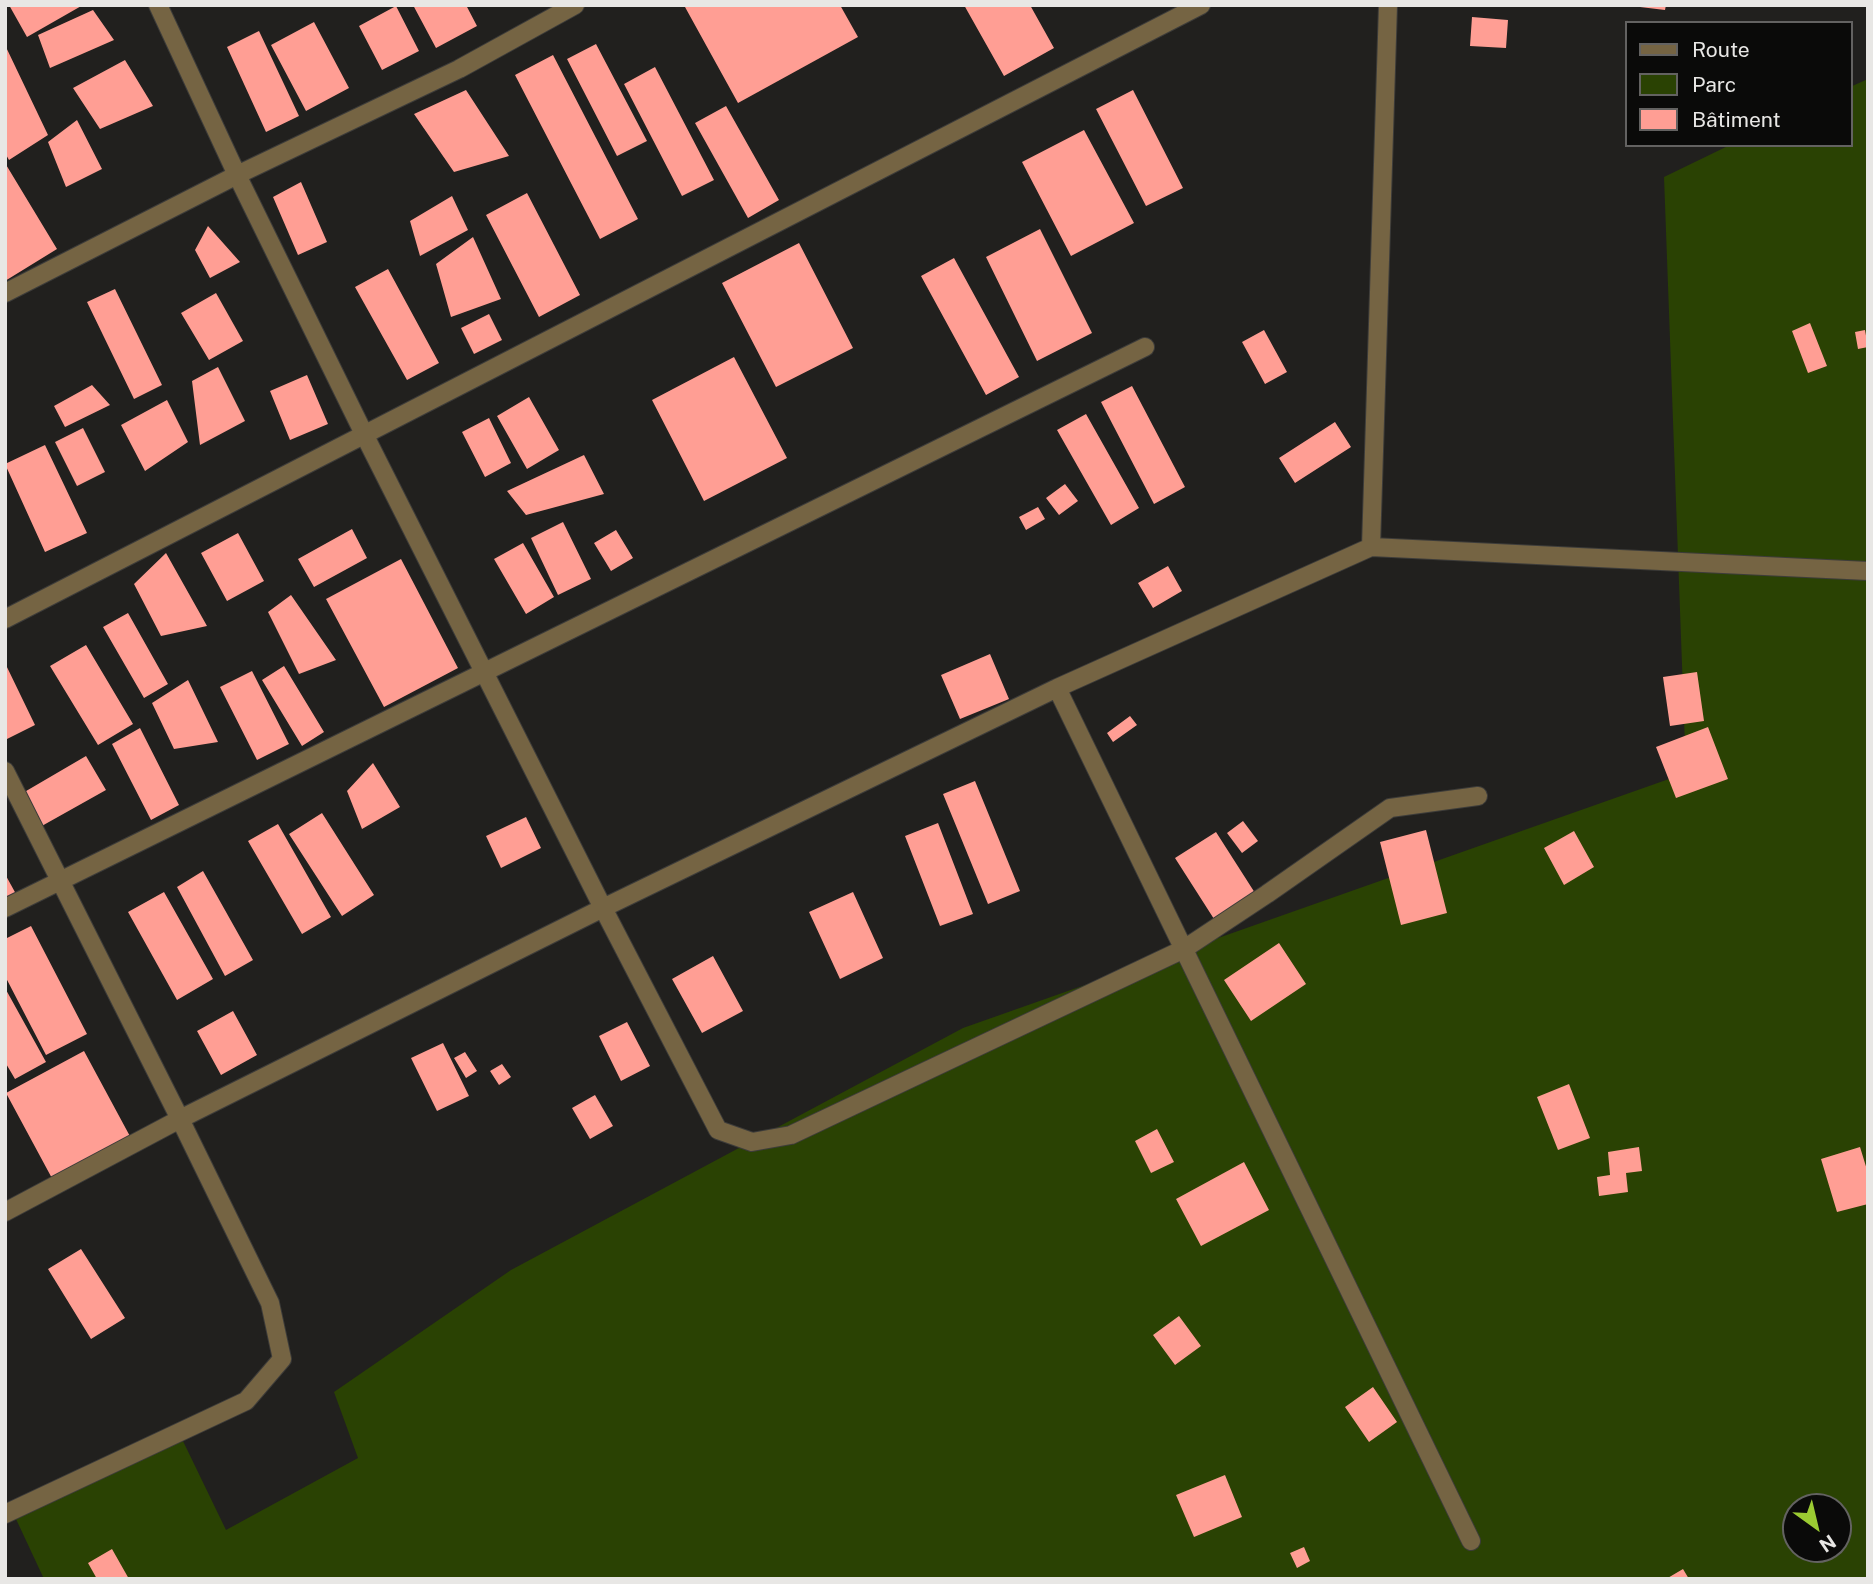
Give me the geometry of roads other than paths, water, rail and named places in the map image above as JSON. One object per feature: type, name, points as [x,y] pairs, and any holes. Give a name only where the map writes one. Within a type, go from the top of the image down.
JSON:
[{"type":"street","points":[[158,5],[237,176],[365,436],[718,1130],[751,1142],[791,1135],[1184,949],[1390,808],[1478,796]]},
{"type":"street","points":[[5,293],[237,176],[459,69],[575,5]]},
{"type":"street","points":[[5,619],[1202,5]]},
{"type":"street","points":[[1371,547],[1388,5]]},
{"type":"street","points":[[5,908],[1145,347]]},
{"type":"street","points":[[5,1212],[180,1119],[603,908],[1057,688],[1371,547],[1868,570]]},
{"type":"street","points":[[1057,688],[1471,1541]]},
{"type":"street","points":[[5,771],[270,1303],[282,1359],[246,1401],[5,1514]]}]
